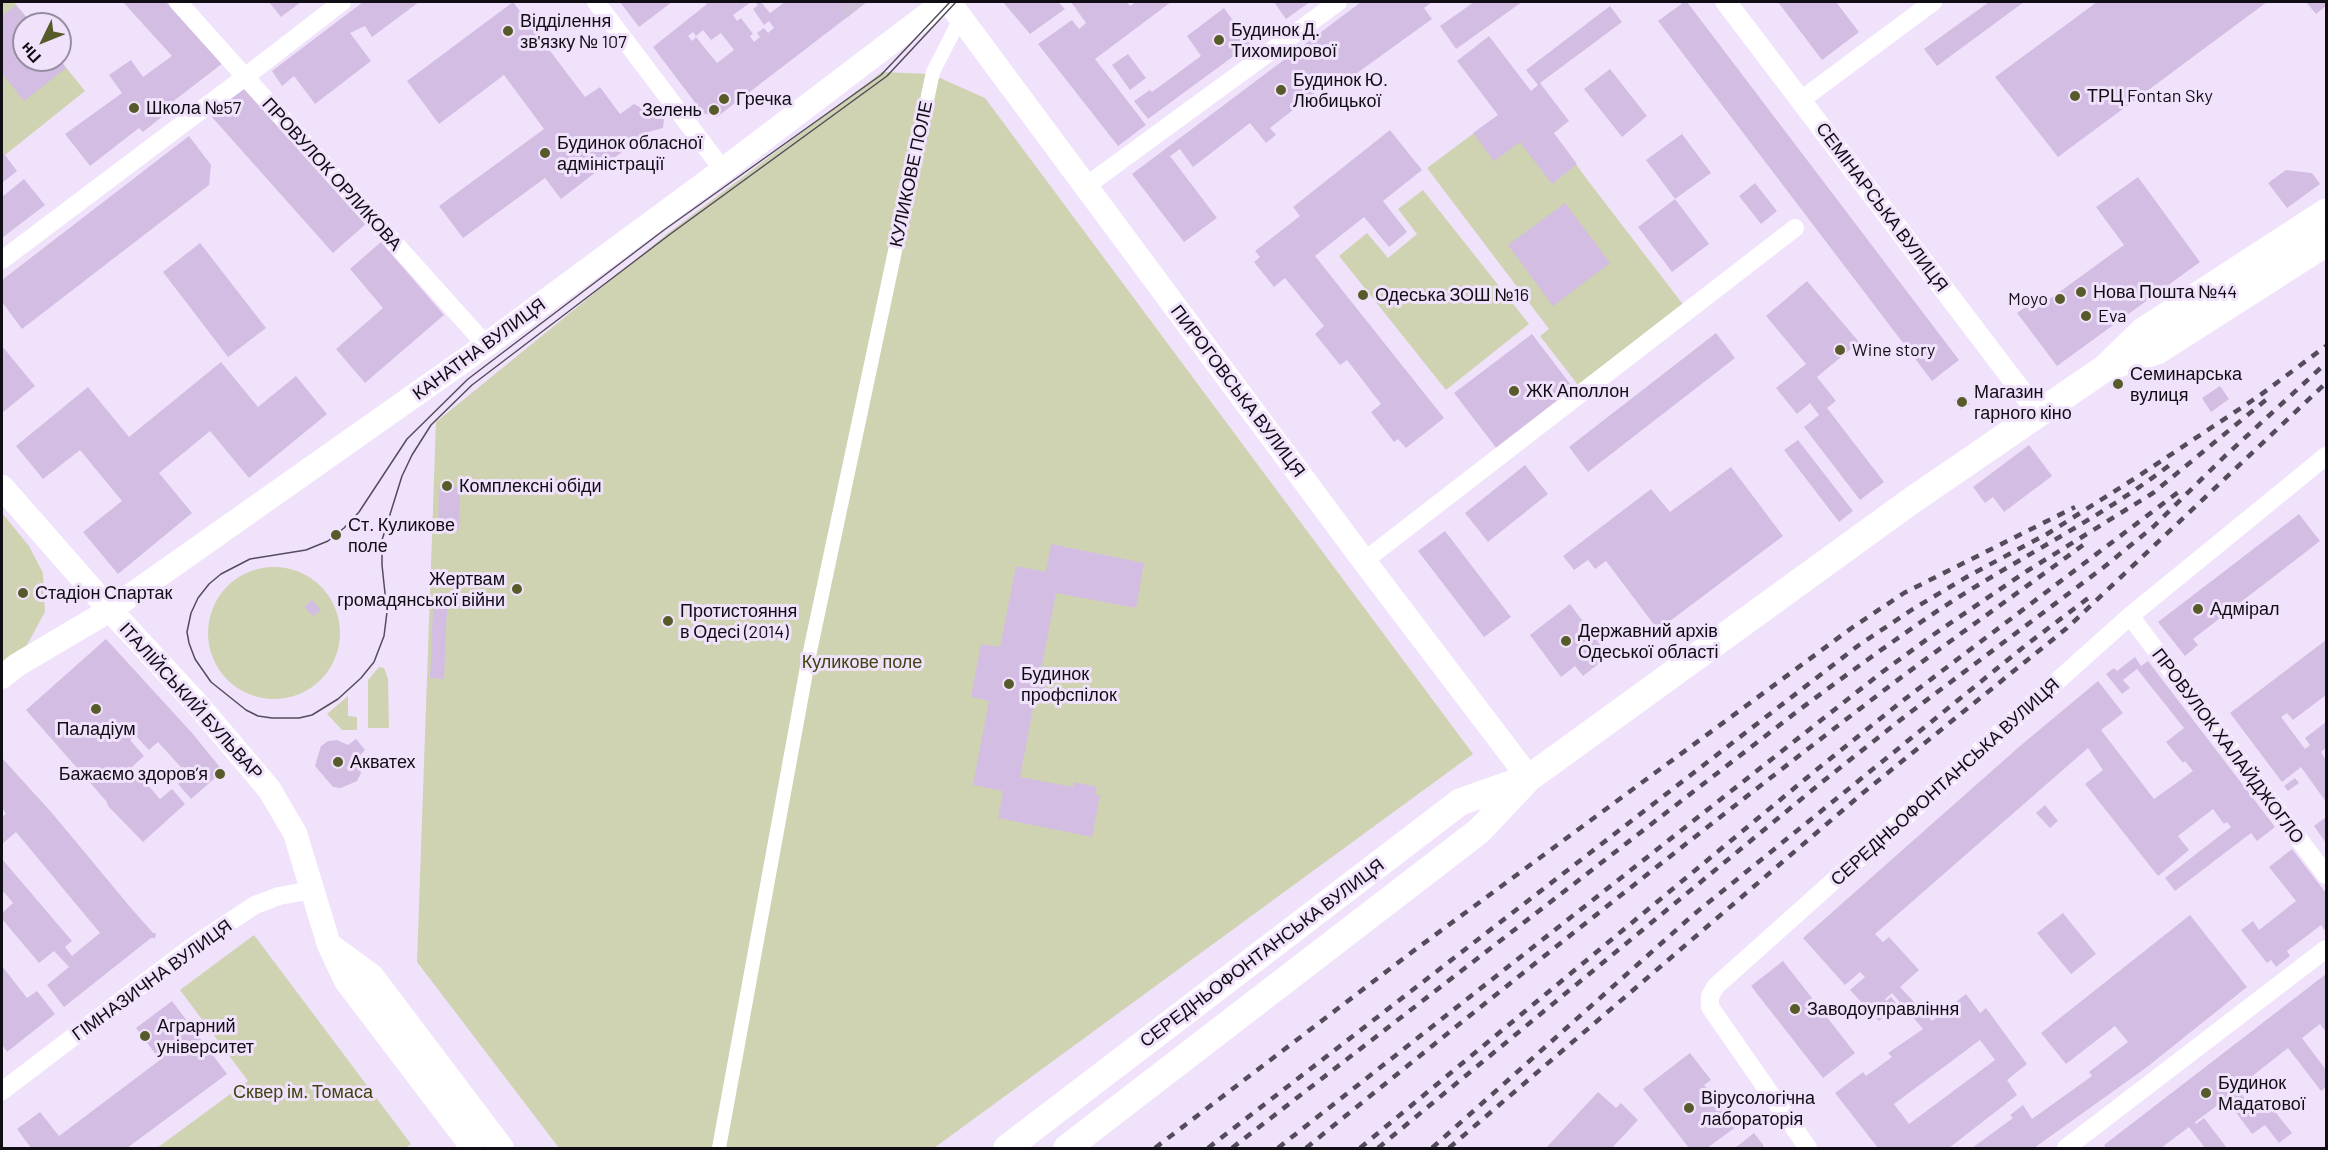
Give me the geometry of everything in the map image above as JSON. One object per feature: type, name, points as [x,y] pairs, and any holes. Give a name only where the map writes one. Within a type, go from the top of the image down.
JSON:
[{"type":"main road","name":"КАНАТНА ВУЛИЦЯ","points":[[2,677],[110,610],[486,345],[723,170],[951,7]]},
{"type":"main road","name":"ПИРОГОВСЬКА ВУЛИЦЯ","points":[[951,7],[1364,561],[1529,778]]},
{"type":"main road","name":"СЕРЕДНЬОФОНТАНСЬКА ВУЛИЦЯ","points":[[1067,1149],[1479,831],[1529,778],[1902,508],[2105,368],[2143,331],[2326,213]]},
{"type":"main road","name":"СЕРЕДНЬОФОНТАНСЬКА ВУЛИЦЯ","points":[[2105,368],[2157,351],[2326,243]]},
{"type":"main road","name":"ІТАЛІЙСЬКИЙ БУЛЬВАР","points":[[2,487],[110,610],[198,705],[268,789],[295,833],[329,945],[346,981],[473,1149]]},
{"type":"main road","name":"СЕРЕДНЬОФОНТАНСЬКА ВУЛИЦЯ","points":[[1007,1149],[1460,802],[1529,778]]},
{"type":"main road","points":[[329,945],[372,976],[502,1149]]},
{"type":"street","name":"ПРОВУЛОК ОРЛИКОВА","points":[[178,2],[486,345]]},
{"type":"street","points":[[2,260],[342,2]]},
{"type":"street","points":[[596,2],[723,170]]},
{"type":"street","points":[[1086,186],[1338,2]]},
{"type":"street","name":"СЕМІНАРСЬКА ВУЛИЦЯ","points":[[1726,2],[2038,413]]},
{"type":"street","points":[[1801,100],[1933,2]]},
{"type":"street","name":"КУЛИКОВЕ ПОЛЕ","points":[[719,1149],[809,656],[933,72],[951,7]]},
{"type":"street","points":[[1364,561],[1795,228]]},
{"type":"street","name":"СЕРЕДНЬОФОНТАНСЬКА ВУЛИЦЯ","points":[[1808,1149],[1710,1007],[1710,996],[1716,986],[2130,616],[2326,456]]},
{"type":"street","name":"ПРОВУЛОК ХАЛАЙДЖОГЛО","points":[[2130,616],[2326,875]]},
{"type":"street","name":"ГІМНАЗИЧНА ВУЛИЦЯ","points":[[2,1091],[193,946],[255,905],[279,896],[312,890]]},
{"type":"street","points":[[2066,1149],[2326,950]]},
{"type":"green space","points":[[2,2],[14,2],[22,12],[12,12],[12,72],[70,72],[85,91],[5,155],[2,151]]},
{"type":"green space","name":"Куликове поле","points":[[882,72],[931,74],[985,98],[1473,754],[934,1148],[559,1148],[417,962],[436,422],[667,234]]},
{"type":"green space","points":[[1525,95],[1685,307],[1578,385],[1540,336],[1549,329],[1427,168]]},
{"type":"green space","points":[[1423,190],[1529,324],[1446,390],[1339,256],[1367,233],[1388,258],[1417,234],[1398,209]]},
{"type":"green space","name":"Стадіон Спартак","points":[[2,513],[29,546],[43,573],[45,612],[16,665],[2,676]]},
{"type":"green space","points":[[274,567],[299,572],[321,586],[335,608],[340,633],[335,658],[321,680],[299,694],[274,699],[249,694],[227,680],[213,658],[208,633],[213,608],[227,586],[249,572]]},
{"type":"green space","points":[[379,667],[384,668],[388,679],[389,728],[368,728],[368,680]]},
{"type":"green space","points":[[348,696],[348,716],[357,717],[357,730],[342,730],[327,714]]},
{"type":"green space","name":"Сквер ім. Томаса","points":[[254,935],[411,1144],[405,1148],[157,1148],[248,1081],[180,990]]},
{"type":"building","points":[[123,2],[166,2],[223,63],[171,103],[174,107],[143,132],[139,128],[90,166],[65,134],[122,93],[109,75],[131,60],[143,77],[172,56]]},
{"type":"building","points":[[269,2],[301,2],[281,17]]},
{"type":"building","points":[[363,2],[419,2],[372,37],[365,26],[350,33],[371,61],[315,104],[294,76],[282,86],[272,71]]},
{"type":"building","points":[[513,2],[585,97],[600,87],[620,114],[634,104],[664,119],[663,128],[648,132],[561,199],[545,178],[463,238],[439,206],[544,129],[504,75],[439,124],[407,81]]},
{"type":"building","points":[[620,2],[672,2],[639,27]]},
{"type":"building","points":[[705,2],[751,2],[733,15],[737,21],[741,18],[753,34],[750,36],[754,42],[760,37],[757,33],[764,28],[768,33],[774,28],[769,21],[764,25],[753,9],[758,5],[755,2],[761,2],[770,13],[785,2],[867,2],[717,117],[703,113],[653,47],[707,4]],"holes":[[[703,30],[711,40],[721,33],[734,50],[717,63],[696,37],[692,41],[688,36],[693,32],[696,36]]]},
{"type":"building","points":[[1003,2],[1058,2],[1065,9],[1030,34]]},
{"type":"building","points":[[1071,2],[1127,2],[1130,6],[1136,2],[1171,2],[1095,59],[1146,125],[1118,146],[1038,44],[1072,20],[1079,29],[1086,23]]},
{"type":"building","points":[[1274,2],[1310,2],[1286,19]]},
{"type":"building","points":[[1361,2],[1432,2],[1424,8],[1432,19],[1346,81],[1340,73],[1270,128],[1276,135],[1266,143],[1250,123],[1193,167],[1180,149],[1170,156],[1217,218],[1184,242],[1132,174]]},
{"type":"building","points":[[1474,2],[1522,2],[1456,49],[1440,26]]},
{"type":"building","points":[[1687,2],[1959,360],[1932,381],[1658,21]]},
{"type":"building","points":[[1778,2],[1836,2],[1859,32],[1822,60]]},
{"type":"building","points":[[1989,2],[2024,2],[1937,66],[1924,49]]},
{"type":"building","name":"ТРЦ Fontan Sky","points":[[2097,2],[2267,2],[2058,157],[1995,77]]},
{"type":"building","points":[[2306,2],[2326,2],[2326,6],[2316,14]]},
{"type":"building","points":[[16,5],[22,12],[12,12],[12,72],[61,72],[24,101],[2,73],[2,16]]},
{"type":"building","points":[[1610,6],[1622,22],[1540,83],[1569,121],[1554,133],[1577,164],[1552,184],[1520,142],[1494,161],[1473,133],[1498,115],[1457,61],[1489,36],[1531,91],[1538,85],[1526,70]]},
{"type":"building","points":[[1224,8],[1250,44],[1148,119],[1134,101],[1150,90],[1152,92],[1201,56],[1187,36]]},
{"type":"building","points":[[1128,54],[1146,78],[1130,90],[1112,65]]},
{"type":"building","points":[[1610,69],[1647,116],[1622,137],[1584,89]]},
{"type":"building","points":[[244,86],[367,223],[333,253],[211,116]]},
{"type":"building","points":[[1390,130],[1422,170],[1383,201],[1407,232],[1389,247],[1364,217],[1315,256],[1444,418],[1406,448],[1398,439],[1394,442],[1371,412],[1381,404],[1347,360],[1340,365],[1315,334],[1324,326],[1285,278],[1274,287],[1254,262],[1260,257],[1255,251],[1300,216],[1293,207]]},
{"type":"building","points":[[1682,134],[1711,173],[1675,199],[1646,160]]},
{"type":"building","points":[[189,136],[211,165],[209,185],[22,329],[2,302],[2,280]]},
{"type":"building","points":[[2,151],[17,171],[2,183]]},
{"type":"building","points":[[2286,170],[2312,173],[2320,184],[2287,208],[2268,183]]},
{"type":"building","points":[[2138,177],[2200,262],[2057,366],[2017,313],[2031,303],[2036,309],[2124,245],[2096,207]]},
{"type":"building","points":[[24,179],[45,205],[2,238],[2,197]]},
{"type":"building","points":[[1755,183],[1777,211],[1761,224],[1739,196]]},
{"type":"building","points":[[1675,199],[1709,244],[1672,272],[1638,227]]},
{"type":"building","points":[[1565,203],[1610,263],[1553,306],[1508,245]]},
{"type":"building","points":[[381,242],[444,315],[365,383],[336,349],[383,308],[350,269]]},
{"type":"building","points":[[200,243],[266,328],[228,357],[163,272]]},
{"type":"building","points":[[1807,281],[1859,342],[1817,377],[1836,401],[1827,408],[1884,482],[1860,500],[1804,427],[1819,415],[1810,403],[1797,414],[1776,388],[1806,364],[1766,316]]},
{"type":"building","points":[[1716,333],[1735,358],[1588,472],[1569,447]]},
{"type":"building","name":"ЖК Аполлон","points":[[1532,334],[1574,389],[1497,449],[1454,393]]},
{"type":"building","points":[[2,346],[35,386],[2,413]]},
{"type":"building","points":[[221,362],[258,407],[296,376],[327,414],[249,478],[210,431],[159,473],[192,513],[118,574],[83,532],[122,501],[80,450],[43,479],[16,446],[88,387],[129,437]]},
{"type":"building","points":[[2220,386],[2229,399],[2211,412],[2202,398]]},
{"type":"building","name":"Магазин гарного кіно","points":[[1962,394],[1970,404],[1961,410],[1954,400]]},
{"type":"building","points":[[1798,440],[1853,511],[1839,522],[1784,450]]},
{"type":"building","points":[[2029,445],[2052,476],[2004,512],[1993,497],[1985,503],[1973,487]]},
{"type":"building","points":[[1525,465],[1548,494],[1488,542],[1465,513]]},
{"type":"building","points":[[1731,467],[1783,536],[1658,630],[1606,561],[1595,569],[1588,560],[1574,570],[1563,556],[1651,489],[1670,512]]},
{"type":"building","points":[[439,486],[460,487],[459,529],[438,528]]},
{"type":"building","points":[[2299,514],[2320,541],[2193,639],[2198,645],[2185,656],[2158,622]]},
{"type":"building","points":[[1445,531],[1511,617],[1484,637],[1418,551]]},
{"type":"building","name":"Будинок профспілок","points":[[1051,544],[1144,563],[1136,608],[1056,593],[1041,670],[1048,671],[1042,700],[1035,698],[1020,777],[1073,787],[1074,782],[1097,787],[1095,795],[1100,795],[1092,837],[998,818],[1003,791],[973,785],[989,701],[971,697],[981,644],[1000,647],[1016,566],[1046,572]]},
{"type":"building","points":[[312,600],[321,610],[313,616],[304,607]]},
{"type":"building","name":"Державний архів Одеської області","points":[[1570,604],[1602,647],[1594,652],[1601,662],[1583,676],[1575,666],[1561,677],[1530,635]]},
{"type":"building","points":[[433,609],[447,609],[444,679],[430,678]]},
{"type":"building","points":[[106,639],[192,733],[223,771],[191,799],[178,784],[188,775],[158,742],[149,750],[135,735],[130,740],[144,756],[132,767],[160,799],[172,789],[185,804],[143,842],[108,806],[107,802],[26,710]]},
{"type":"building","points":[[2326,640],[2326,695],[2293,720],[2287,713],[2281,717],[2305,749],[2310,745],[2305,738],[2326,722],[2326,748],[2321,752],[2326,760],[2326,802],[2301,767],[2282,782],[2230,713]]},
{"type":"building","points":[[2135,657],[2141,666],[2148,661],[2275,827],[2257,841],[2251,833],[2175,891],[2165,878],[2231,827],[2227,822],[2224,824],[2213,809],[2178,836],[2189,850],[2158,876],[2085,784],[2103,770],[2088,748],[1875,934],[1883,942],[1889,937],[1919,970],[1900,987],[1932,1021],[1966,994],[1980,1013],[1986,1008],[2027,1064],[2007,1080],[2017,1095],[1949,1148],[1878,1148],[1835,1093],[1863,1072],[1866,1076],[1892,1057],[1888,1053],[1923,1029],[1892,993],[1885,999],[1886,1001],[1891,997],[1897,1004],[1879,1021],[1850,990],[1865,977],[1860,972],[1845,985],[1803,938],[2020,746],[2098,681],[2123,713],[2101,730],[2154,799],[2193,771],[2185,761],[2183,763],[2166,742],[2184,728],[2137,669],[2123,680],[2130,688],[2122,694],[2106,674],[2114,668],[2117,671]],"holes":[[[1980,1040],[1995,1060],[1909,1124],[1894,1104]]]},
{"type":"building","name":"Акватех","points":[[356,739],[365,750],[358,758],[361,773],[357,781],[341,788],[333,787],[315,766],[321,746],[328,741],[337,740],[348,745]]},
{"type":"building","points":[[2,758],[52,813],[153,933],[156,933],[155,938],[151,938],[64,1007],[47,985],[69,967],[54,951],[39,963],[2,919],[2,913],[13,903],[4,892],[2,894],[2,859],[72,941],[65,947],[72,956],[100,933],[16,832],[2,844],[2,817],[6,814],[2,808]]},
{"type":"building","points":[[2295,778],[2299,783],[2288,791],[2284,786]]},
{"type":"building","points":[[2045,805],[2058,821],[2050,828],[2036,813]]},
{"type":"building","points":[[2326,817],[2326,843],[2314,826]]},
{"type":"building","points":[[2292,849],[2326,893],[2326,932],[2321,925],[2287,951],[2290,956],[2276,967],[2271,960],[2267,963],[2241,930],[2253,921],[2259,930],[2296,901],[2269,867]]},
{"type":"building","points":[[2063,913],[2096,954],[2071,974],[2037,933]]},
{"type":"building","points":[[2190,915],[2247,987],[2147,1067],[2034,1148],[1972,1148],[2013,1118],[2010,1115],[2023,1105],[2032,1119],[2092,1076],[2089,1072],[2128,1042],[2115,1026],[2066,1064],[2041,1033]]},
{"type":"building","name":"Заводоуправління","points":[[1783,961],[1855,1053],[1823,1078],[1751,986]]},
{"type":"building","points":[[2,966],[27,998],[37,991],[55,1014],[7,1052],[2,1044]]},
{"type":"building","points":[[2326,974],[2326,1032],[2320,1024],[2302,1038],[2326,1070],[2326,1087],[2321,1091],[2288,1048],[2237,1088],[2253,1109],[2265,1099],[2292,1133],[2279,1143],[2265,1125],[2252,1134],[2226,1099],[2195,1122],[2196,1124],[2204,1118],[2227,1148],[2205,1148],[2189,1127],[2161,1148],[2106,1148],[2104,1145]]},
{"type":"building","points":[[172,1001],[227,1074],[127,1148],[31,1148],[17,1129],[40,1112],[59,1136],[160,1060],[136,1028]]},
{"type":"building","name":"Вірусологічна лабораторія","points":[[1690,1053],[1711,1080],[1704,1085],[1736,1127],[1707,1148],[1689,1148],[1643,1089]]},
{"type":"building","points":[[1598,1092],[1616,1108],[1621,1103],[1638,1120],[1612,1148],[1546,1148]]},
{"type":"building","name":"Вірусологічна лабораторія","points":[[1754,1133],[1764,1146],[1735,1148]]},
{"type":"tunnel","points":[[849,2],[856,10]]},
{"type":"tram line","points":[[950,2],[881,75],[664,230],[468,379],[407,439],[359,512],[328,541],[306,550],[250,559],[221,574],[209,584],[198,598],[191,613],[187,632],[195,659],[211,682],[246,710],[258,716],[272,718],[299,718],[312,715],[338,699],[361,678],[374,662],[384,636],[387,612],[382,540],[402,476],[431,425],[472,385],[669,235],[887,76],[956,2]]},
{"type":"railway","points":[[1208,1148],[1859,645],[1913,609],[1970,575],[2047,534],[2137,477],[2259,396],[2326,346]]},
{"type":"railway","points":[[1378,1148],[1822,782],[2153,527],[2224,457],[2326,363]]},
{"type":"railway","points":[[1449,1148],[1864,792],[2067,628],[2326,383]]},
{"type":"railway","points":[[1278,1148],[1881,673],[2027,571],[2153,493],[2267,399]]},
{"type":"railway","points":[[1232,1148],[1855,669],[1951,602],[2090,519],[2171,464]]},
{"type":"railway","points":[[1360,1148],[1901,702],[2181,490]]},
{"type":"railway","points":[[1155,1148],[1412,952],[1853,627],[1904,593],[2075,507]]},
{"type":"railway","points":[[1306,1148],[1450,1031],[1814,744],[1911,670],[2083,545]]},
{"type":"railway","points":[[1432,1148],[1693,915],[2026,645],[2091,596]]},
{"type":"place","name":"Відділення зв'язку № 107","points":[[508,31]]},
{"type":"place","name":"Будинок Д. Тихомирової","points":[[1219,40]]},
{"type":"place","name":"Будинок Ю. Любицької","points":[[1281,90]]},
{"type":"place","name":"ТРЦ Fontan Sky","points":[[2075,96]]},
{"type":"place","name":"Гречка","points":[[724,99]]},
{"type":"place","name":"Школа №57","points":[[134,108]]},
{"type":"place","name":"Зелень","points":[[714,110]]},
{"type":"place","name":"Будинок обласної адміністрації","points":[[545,153]]},
{"type":"place","name":"Нова Пошта №44","points":[[2081,292]]},
{"type":"place","name":"Одеська ЗОШ №16","points":[[1363,295]]},
{"type":"place","name":"Moyo","points":[[2060,299]]},
{"type":"place","name":"Eva","points":[[2086,316]]},
{"type":"place","name":"Wine story","points":[[1840,350]]},
{"type":"place","name":"Семинарська вулиця","points":[[2118,384]]},
{"type":"place","name":"ЖК Аполлон","points":[[1514,391]]},
{"type":"place","name":"Магазин гарного кіно","points":[[1962,402]]},
{"type":"place","name":"Комплексні обіди","points":[[447,486]]},
{"type":"place","name":"Ст. Куликове поле","points":[[336,535]]},
{"type":"place","name":"Жертвам громадянської війни","points":[[517,589]]},
{"type":"place","name":"Стадіон Спартак","points":[[23,593]]},
{"type":"place","name":"Адмірал","points":[[2198,609]]},
{"type":"place","name":"Протистояння в Одесі (2014)","points":[[668,621]]},
{"type":"place","name":"Державний архів Одеської області","points":[[1566,641]]},
{"type":"place","name":"Будинок профспілок","points":[[1009,684]]},
{"type":"place","name":"Паладіум","points":[[96,709]]},
{"type":"place","name":"Акватех","points":[[338,762]]},
{"type":"place","name":"Бажаємо здоровʼя","points":[[220,774]]},
{"type":"place","name":"Заводоуправління","points":[[1795,1009]]},
{"type":"place","name":"Аграрний університет","points":[[145,1036]]},
{"type":"place","name":"Будинок Мадатової","points":[[2206,1093]]},
{"type":"place","name":"Вірусологічна лабораторія","points":[[1689,1108]]}]
